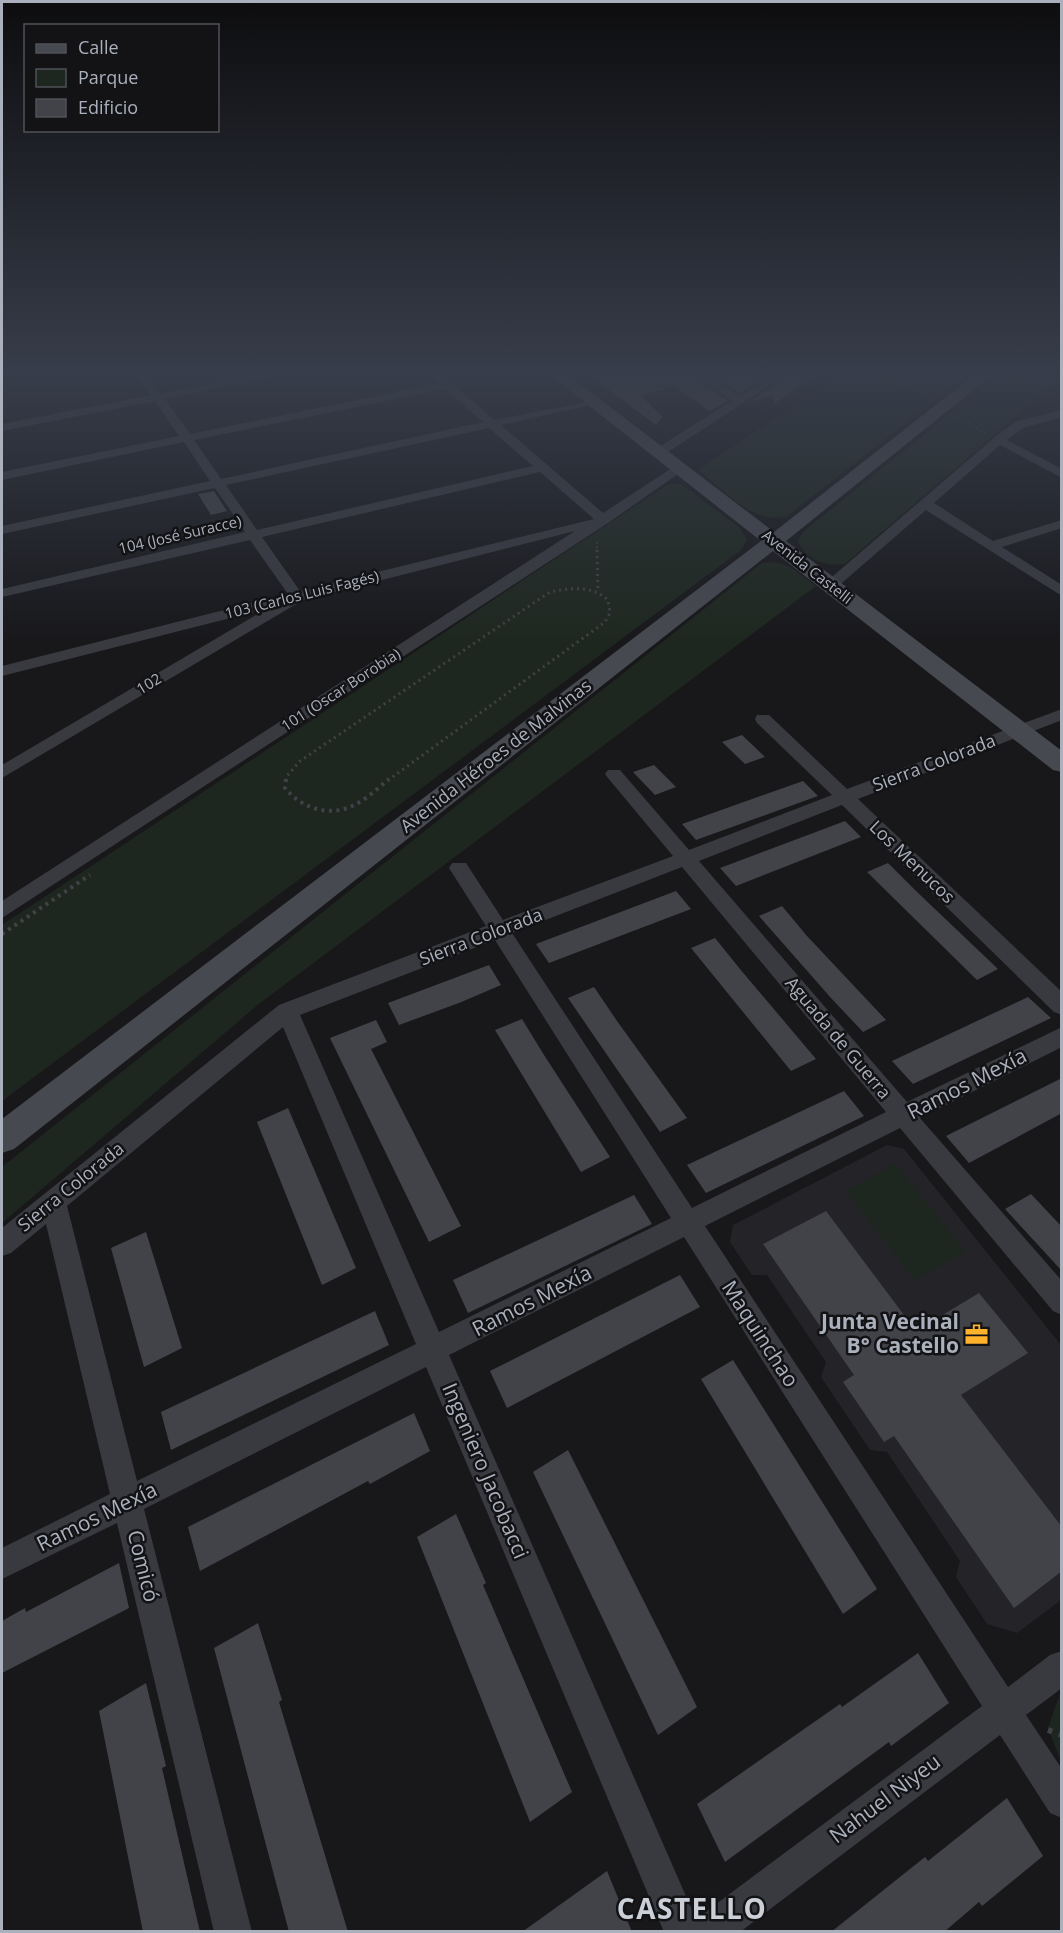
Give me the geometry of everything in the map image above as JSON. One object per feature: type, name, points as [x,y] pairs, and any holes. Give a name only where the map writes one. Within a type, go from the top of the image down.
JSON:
[{"type":"main road","name":"Avenida Castelli","points":[[669,461],[1062,764]]},
{"type":"main road","name":"Avenida Héroes de Malvinas","points":[[2,1138],[875,461]]},
{"type":"street","points":[[2,476],[74,461]]},
{"type":"street","points":[[203,461],[297,597]]},
{"type":"street","points":[[2,530],[319,461]]},
{"type":"street","points":[[533,461],[603,520]]},
{"type":"street","points":[[831,585],[975,461]]},
{"type":"street","points":[[1038,461],[1062,474]]},
{"type":"street","name":"104 (José Suracce)","points":[[2,593],[541,468]]},
{"type":"street","name":"101 (Oscar Borobia)","points":[[2,911],[679,469]]},
{"type":"street","points":[[926,504],[1062,592]]},
{"type":"street","name":"103 (Carlos Luis Fagés)","points":[[2,671],[603,520]]},
{"type":"street","points":[[991,546],[1062,524]]},
{"type":"street","name":"102","points":[[2,772],[297,597]]},
{"type":"street","name":"Sierra Colorada","points":[[2,1244],[287,1011],[1062,714]]},
{"type":"street","name":"Los Menucos","points":[[763,719],[1062,1006]]},
{"type":"street","name":"Aguada de Guerra","points":[[614,774],[1062,1302]]},
{"type":"street","name":"Maquinchao","points":[[459,868],[1062,1800]]},
{"type":"street","name":"Ingeniero Jacobacci","points":[[287,1011],[683,1932]]},
{"type":"street","name":"Ramos Mexía","points":[[2,1564],[1062,1036]]},
{"type":"street","name":"Comicó","points":[[53,1201],[233,1932]]},
{"type":"street","name":"Nahuel Niyeu","points":[[709,1932],[1062,1666]]},
{"type":"path","points":[[596,539],[598,592],[612,605],[612,613],[605,622],[354,806],[337,810],[317,810],[292,800],[285,788],[286,776],[300,761],[550,592],[572,588],[598,592]]},
{"type":"shaded area","points":[[887,1145],[904,1149],[1061,1345],[1061,1600],[1017,1633],[987,1624],[956,1577],[960,1561],[887,1452],[870,1450],[821,1377],[826,1362],[767,1275],[752,1275],[730,1242],[733,1225]]},
{"type":"green space","points":[[711,461],[857,461],[787,516],[775,518],[763,516],[739,504],[698,470]]},
{"type":"green space","points":[[891,461],[964,461],[845,564],[824,563],[811,557],[801,548],[798,541],[803,532]]},
{"type":"green space","points":[[667,485],[682,485],[740,528],[747,540],[741,550],[2,1101],[2,925]]},
{"type":"green space","points":[[776,562],[790,567],[816,586],[260,1003],[2,1223],[2,1167],[762,563]]},
{"type":"green space","points":[[895,1164],[966,1251],[915,1280],[845,1191]]},
{"type":"green space","points":[[1061,1691],[1061,1761],[1048,1728]]},
{"type":"building","points":[[214,491],[227,511],[211,515],[198,494]]},
{"type":"building","points":[[742,735],[765,757],[745,764],[722,742]]},
{"type":"building","points":[[654,765],[676,787],[655,795],[633,772]]},
{"type":"building","points":[[803,781],[818,796],[696,840],[682,824]]},
{"type":"building","points":[[845,821],[861,837],[736,886],[720,868]]},
{"type":"building","points":[[888,863],[998,969],[977,980],[867,872]]},
{"type":"building","points":[[676,891],[691,909],[549,963],[536,944]]},
{"type":"building","points":[[782,906],[886,1020],[863,1032],[831,998],[759,916]]},
{"type":"building","points":[[715,938],[816,1059],[791,1071],[691,948]]},
{"type":"building","points":[[489,965],[501,985],[399,1025],[388,1003]]},
{"type":"building","points":[[594,987],[687,1118],[660,1132],[568,998]]},
{"type":"building","points":[[1028,997],[1051,1018],[913,1084],[892,1061]]},
{"type":"building","points":[[522,1019],[610,1157],[581,1172],[495,1030]]},
{"type":"building","points":[[376,1020],[387,1042],[371,1049],[461,1226],[429,1242],[330,1038]]},
{"type":"building","points":[[1062,1078],[1062,1113],[969,1163],[946,1136]]},
{"type":"building","points":[[844,1091],[864,1116],[706,1193],[687,1165]]},
{"type":"building","points":[[288,1108],[356,1268],[322,1285],[257,1122]]},
{"type":"building","points":[[1031,1194],[1062,1227],[1062,1271],[1005,1209]]},
{"type":"building","points":[[634,1195],[652,1224],[468,1313],[453,1280]]},
{"type":"building","points":[[826,1211],[916,1331],[979,1293],[1028,1353],[961,1395],[1062,1527],[1062,1571],[1014,1608],[894,1436],[884,1442],[843,1382],[854,1375],[763,1244]]},
{"type":"building","points":[[146,1232],[182,1348],[144,1367],[111,1248]]},
{"type":"building","points":[[680,1275],[700,1307],[507,1408],[490,1371]]},
{"type":"building","points":[[375,1311],[389,1345],[171,1450],[161,1412]]},
{"type":"building","points":[[733,1360],[877,1589],[843,1614],[701,1379]]},
{"type":"building","points":[[414,1413],[430,1451],[370,1484],[368,1481],[200,1571],[188,1527]]},
{"type":"building","points":[[568,1450],[697,1707],[658,1735],[533,1472]]},
{"type":"building","points":[[456,1514],[486,1583],[483,1585],[572,1792],[530,1822],[417,1537]]},
{"type":"building","points":[[119,1563],[129,1608],[2,1673],[2,1621],[25,1608],[26,1612]]},
{"type":"building","points":[[258,1623],[282,1700],[279,1702],[348,1932],[289,1932],[214,1648]]},
{"type":"building","points":[[918,1653],[949,1703],[891,1746],[889,1742],[725,1862],[697,1804],[840,1704],[842,1707]]},
{"type":"building","points":[[146,1683],[166,1766],[162,1768],[200,1932],[143,1932],[99,1711]]},
{"type":"building","points":[[1007,1798],[1043,1856],[982,1906],[979,1902],[944,1932],[831,1932],[925,1857],[928,1861]]},
{"type":"building","points":[[607,1871],[632,1932],[522,1932]]},
{"type":"place","name":"Junta Vecinal B° Castello","points":[[977,1334]]},
{"type":"district","name":"CASTELLO","points":[[692,1909]]}]
